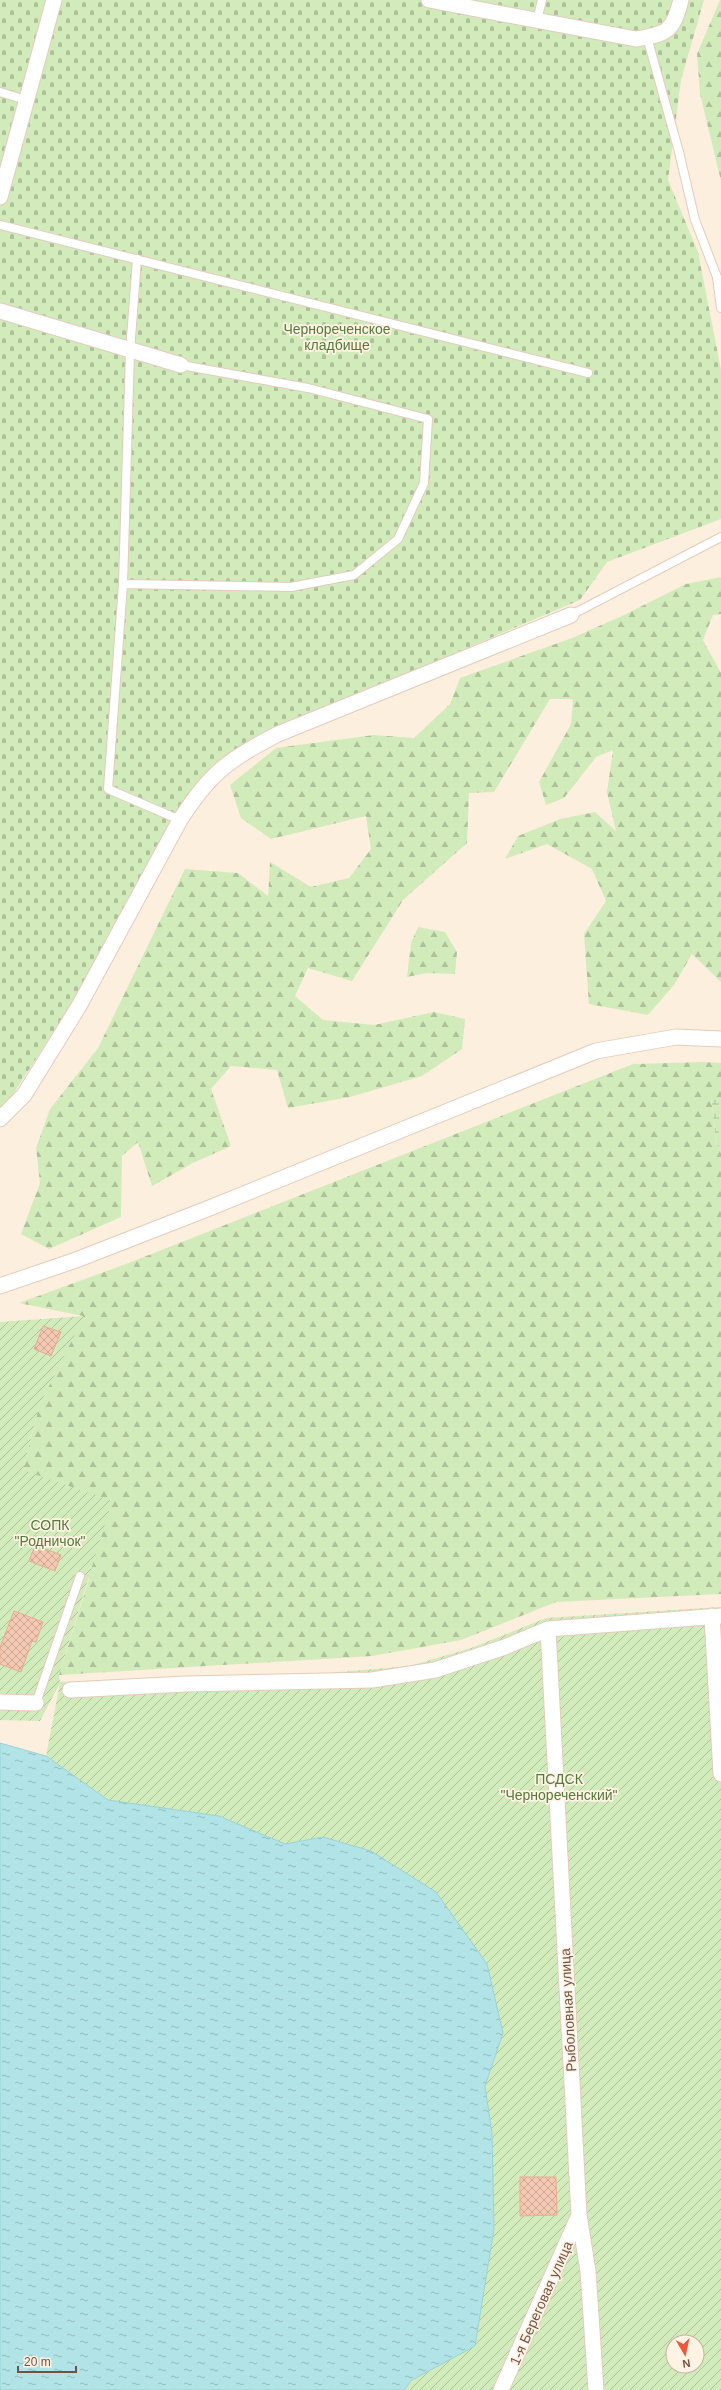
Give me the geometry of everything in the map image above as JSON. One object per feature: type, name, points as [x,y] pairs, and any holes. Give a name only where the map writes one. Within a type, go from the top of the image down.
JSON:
[{"type":"street","points":[[0,197],[54,0]]},
{"type":"street","points":[[429,0],[636,39],[658,36],[675,22],[681,0]]},
{"type":"street","points":[[0,311],[181,365]]},
{"type":"street","points":[[0,1119],[24,1095],[79,1006],[180,820],[197,794],[219,769],[278,734],[571,615]]},
{"type":"street","points":[[0,1286],[76,1260],[200,1212],[596,1052],[676,1037],[721,1039]]},
{"type":"street","points":[[70,1690],[185,1684],[372,1680],[435,1670],[504,1647],[548,1629],[716,1616],[721,1774]]},
{"type":"street","name":"Рыболовная улица","points":[[548,1629],[579,2215],[588,2272],[596,2390]]},
{"type":"street","points":[[0,1702],[36,1703]]},
{"type":"street","name":"1-я Береговая улица","points":[[501,2390],[579,2215]]},
{"type":"lane","points":[[537,20],[542,0]]},
{"type":"lane","points":[[647,37],[679,152],[695,220],[717,277],[721,308]]},
{"type":"lane","points":[[0,92],[26,100]]},
{"type":"lane","points":[[0,225],[588,373]]},
{"type":"lane","points":[[137,259],[130,351],[123,584],[108,789],[180,820]]},
{"type":"lane","points":[[123,584],[291,587],[354,575],[398,539],[424,483],[428,419],[308,388],[181,365]]},
{"type":"lane","points":[[571,615],[721,537]]},
{"type":"lane","points":[[36,1703],[80,1576]]},
{"type":"green space","name":"Чернореченское кладбище","points":[[0,0],[704,0],[681,80],[668,180],[698,252],[721,370],[721,519],[607,562],[580,600],[273,730],[182,804],[70,1006],[8,1102],[0,1107]]},
{"type":"green space","points":[[720,0],[721,181],[700,94],[697,54]]},
{"type":"green space","points":[[721,577],[721,614],[713,615],[703,640],[721,673],[721,982],[692,954],[674,985],[648,1015],[589,1004],[584,934],[606,901],[592,869],[547,844],[505,859],[518,836],[560,819],[595,812],[616,831],[607,792],[613,750],[596,757],[564,798],[546,805],[539,782],[571,724],[573,699],[550,699],[494,792],[469,793],[467,843],[403,900],[352,981],[308,968],[295,996],[323,1020],[374,1025],[434,1012],[465,1019],[462,1049],[422,1076],[350,1097],[288,1108],[277,1070],[231,1066],[211,1089],[231,1146],[193,1163],[152,1186],[138,1142],[122,1156],[121,1217],[49,1249],[21,1234],[40,1183],[36,1148],[50,1109],[98,1048],[185,869],[238,873],[268,896],[270,862],[311,887],[349,878],[371,849],[366,816],[271,839],[241,818],[230,785],[276,748],[374,735],[414,738],[450,704],[460,678],[572,638],[624,615],[686,584]]},
{"type":"green space","points":[[418,927],[445,932],[457,952],[455,974],[427,973],[407,977],[411,943]]},
{"type":"green space","points":[[721,1063],[721,1103],[711,1096],[716,1142],[721,1153],[721,1594],[556,1602],[461,1640],[372,1656],[59,1675],[89,1579],[23,1470],[39,1406],[83,1316],[19,1303],[126,1264],[633,1064]]},
{"type":"green space","points":[[711,1095],[721,1103],[721,1153],[716,1142]]},
{"type":"green space","name":"ПСДСК \"Чернореченский\"","points":[[84,1316],[39,1406],[23,1470],[112,1501],[59,1675],[60,1682],[328,1673],[410,1666],[471,1648],[546,1618],[721,1607],[721,2390],[404,2390],[412,2380],[475,2346],[494,2229],[492,2133],[485,2086],[503,2033],[323,1837],[285,1844],[219,1816],[108,1800],[46,1756],[60,1683],[40,1721],[0,1720],[0,1322]]},
{"type":"water","points":[[0,1743],[46,1756],[108,1800],[219,1816],[285,1844],[323,1837],[371,1851],[436,1892],[487,1964],[503,2033],[485,2086],[492,2133],[494,2229],[475,2346],[412,2380],[404,2390],[0,2390]]},
{"type":"building","points":[[43,1326],[61,1332],[51,1356],[34,1349]]},
{"type":"building","points":[[35,1545],[61,1555],[55,1571],[29,1561]]},
{"type":"building","points":[[14,1611],[43,1622],[36,1642],[32,1641],[21,1672],[0,1664],[0,1647]]},
{"type":"building","points":[[520,2177],[556,2177],[557,2215],[520,2216]]},
{"type":"park label","name":"СОПК \"Родничок\"","points":[[50,1534]]}]
